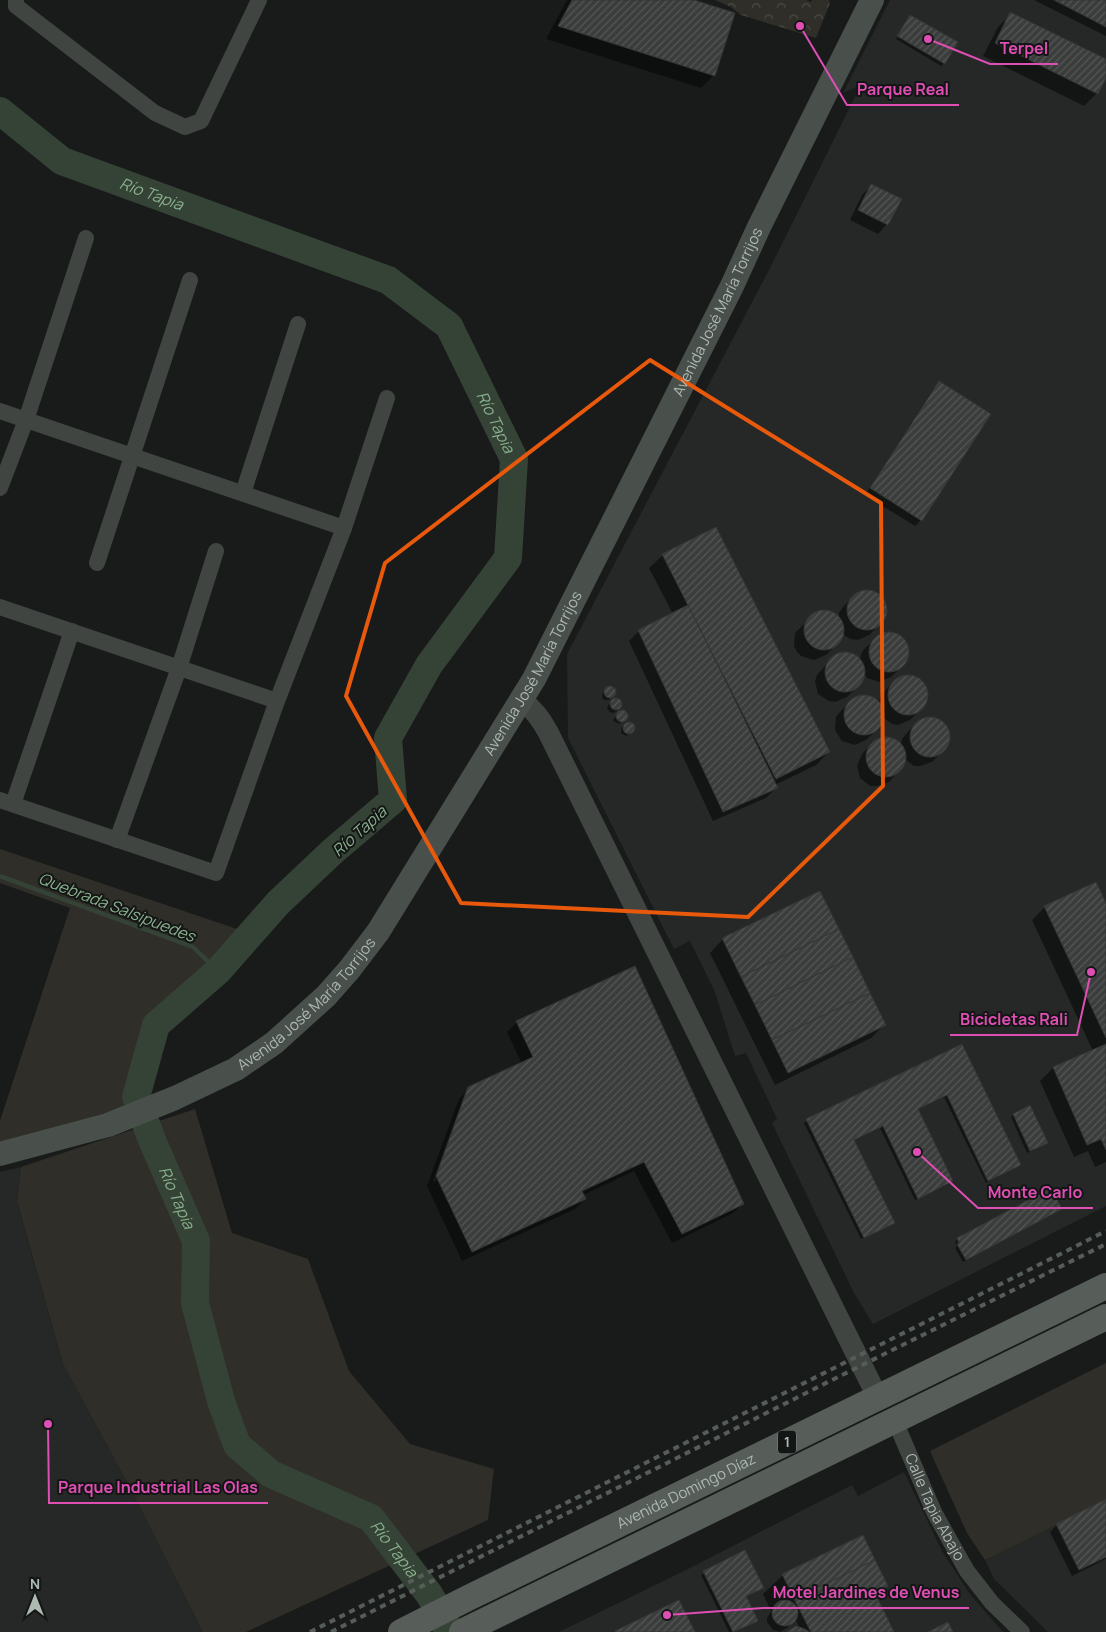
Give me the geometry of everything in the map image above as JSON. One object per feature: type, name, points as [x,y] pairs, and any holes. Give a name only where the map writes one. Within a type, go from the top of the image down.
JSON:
[{"type":"main road","name":"Avenida José María Torrijos","points":[[0,1154],[108,1125],[175,1098],[236,1069],[274,1042],[320,1002],[349,970],[378,932],[522,701],[732,286],[865,4]]},
{"type":"main road","name":"Avenida Domingo Díaz","points":[[402,1632],[1106,1286]]},
{"type":"main road","name":"Avenida Domingo Díaz","points":[[471,1627],[1106,1316]]},
{"type":"street","points":[[16,0],[16,6],[155,113],[184,127],[201,121],[259,0]]},
{"type":"street","points":[[0,488],[26,420],[86,238]]},
{"type":"street","points":[[97,563],[190,280]]},
{"type":"street","points":[[243,493],[298,324]]},
{"type":"street","points":[[72,631],[7,802],[216,873],[277,701],[344,528],[387,398]]},
{"type":"street","points":[[0,411],[344,528]]},
{"type":"street","points":[[117,840],[179,668],[216,551]]},
{"type":"street","points":[[0,607],[277,701]]},
{"type":"street","points":[[522,701],[530,706],[539,716],[548,732],[878,1398]]},
{"type":"street","name":"Calle Tapia Abajo","points":[[895,1421],[934,1512],[966,1571],[992,1603],[1022,1632]]},
{"type":"highlighted area","points":[[650,360],[881,503],[883,786],[748,917],[461,903],[346,696],[385,563]]},
{"type":"shaded area","points":[[890,0],[1106,0],[1106,1206],[873,1324],[854,1293],[772,1123],[777,1119],[746,1053],[735,1056],[715,992],[690,941],[674,949],[568,738],[567,654],[770,268],[861,85],[843,93]]},
{"type":"shaded area","points":[[21,1167],[17,1202],[63,1364],[128,1484],[203,1632],[0,1632],[0,1172]]},
{"type":"shaded area","points":[[904,1472],[942,1551],[969,1593],[1003,1632],[559,1632],[688,1569],[852,1485],[858,1496]]},
{"type":"shaded area","points":[[1106,1499],[1106,1632],[1048,1632],[994,1579],[985,1560]]},
{"type":"green space","points":[[715,0],[806,0],[811,2],[812,0],[829,0],[830,3],[816,38],[741,15],[731,7]]},
{"type":"green space","points":[[0,849],[243,931],[147,1034],[121,1113],[0,1145],[0,1121],[70,908],[0,883]]},
{"type":"green space","points":[[195,1109],[232,1233],[308,1259],[349,1371],[410,1444],[494,1469],[488,1520],[246,1632],[203,1632],[128,1484],[63,1364],[17,1201],[21,1167]]},
{"type":"green space","points":[[1106,1363],[1106,1500],[985,1560],[967,1533],[930,1451]]},
{"type":"building","points":[[572,0],[694,0],[735,13],[715,76],[558,26]]},
{"type":"building","points":[[1054,0],[1106,0],[1106,27]]},
{"type":"building","points":[[1010,12],[1106,59],[1106,78],[1098,94],[995,43]]},
{"type":"building","points":[[910,15],[958,42],[945,64],[897,36]]},
{"type":"building","points":[[871,184],[902,199],[888,225],[858,210]]},
{"type":"building","points":[[939,381],[991,414],[922,521],[870,488]]},
{"type":"building","points":[[716,527],[830,752],[776,779],[662,554]]},
{"type":"building","points":[[871,590],[878,593],[884,599],[887,610],[886,618],[878,627],[871,630],[863,630],[856,627],[848,618],[847,606],[850,599],[859,591]]},
{"type":"building","points":[[688,605],[778,788],[723,812],[638,630]]},
{"type":"building","points":[[828,610],[835,613],[841,619],[844,630],[843,638],[835,647],[828,650],[820,650],[813,647],[805,638],[804,626],[807,619],[816,611]]},
{"type":"building","points":[[893,632],[900,635],[906,641],[909,652],[908,660],[900,669],[893,672],[885,672],[878,669],[870,660],[869,648],[872,641],[881,633]]},
{"type":"building","points":[[849,652],[856,655],[862,661],[865,672],[864,680],[856,689],[849,692],[841,692],[834,689],[826,680],[825,668],[828,661],[837,653]]},
{"type":"building","points":[[912,675],[919,678],[925,684],[928,695],[927,703],[919,712],[912,715],[904,715],[897,712],[889,703],[888,691],[891,684],[900,676]]},
{"type":"building","points":[[608,686],[612,686],[616,692],[612,698],[608,698],[604,694],[604,690]]},
{"type":"building","points":[[868,695],[875,698],[881,704],[884,715],[883,723],[875,732],[868,735],[860,735],[853,732],[845,723],[844,711],[847,704],[856,696]]},
{"type":"building","points":[[614,698],[618,698],[622,704],[618,710],[614,710],[610,706],[610,702]]},
{"type":"building","points":[[620,710],[624,710],[628,716],[624,722],[620,722],[616,718],[616,714]]},
{"type":"building","points":[[934,717],[941,720],[947,726],[950,737],[949,745],[941,754],[934,757],[926,757],[919,754],[911,745],[910,733],[913,726],[922,718]]},
{"type":"building","points":[[627,722],[631,722],[635,728],[631,734],[627,734],[623,730],[623,726]]},
{"type":"building","points":[[890,737],[897,740],[903,746],[906,757],[905,765],[897,774],[890,777],[882,777],[875,774],[867,765],[866,753],[869,746],[878,738]]},
{"type":"building","points":[[1096,882],[1106,903],[1106,1038],[1044,906]]},
{"type":"building","points":[[820,891],[839,929],[741,977],[722,938]]},
{"type":"building","points":[[839,929],[853,957],[755,1005],[741,977]]},
{"type":"building","points":[[853,957],[870,993],[772,1040],[755,1005]]},
{"type":"building","points":[[635,966],[744,1204],[682,1234],[644,1162],[582,1191],[586,1199],[472,1252],[436,1176],[468,1087],[533,1057],[516,1021]]},
{"type":"building","points":[[870,993],[886,1025],[788,1073],[772,1040]]},
{"type":"building","points":[[962,1044],[1021,1165],[988,1181],[947,1095],[918,1109],[953,1181],[918,1199],[883,1126],[854,1140],[895,1223],[864,1238],[806,1119]]},
{"type":"building","points":[[1106,1044],[1106,1150],[1101,1139],[1087,1145],[1053,1067]]},
{"type":"building","points":[[1030,1105],[1048,1143],[1030,1151],[1013,1114]]},
{"type":"building","points":[[1051,1188],[1062,1209],[966,1260],[957,1244],[959,1243],[957,1238]]},
{"type":"building","points":[[1106,1499],[1106,1557],[1079,1570],[1056,1524]]},
{"type":"building","points":[[863,1535],[875,1560],[797,1598],[794,1593],[792,1594],[782,1574]]},
{"type":"building","points":[[745,1550],[764,1588],[746,1596],[758,1621],[733,1632],[703,1571]]},
{"type":"building","points":[[875,1560],[888,1586],[875,1593],[894,1632],[811,1632],[794,1599]]},
{"type":"building","points":[[679,1600],[695,1632],[615,1631]]},
{"type":"building","points":[[785,1600],[794,1604],[798,1613],[794,1622],[785,1626],[776,1622],[772,1613],[776,1604]]},
{"type":"building","points":[[948,1622],[953,1632],[928,1632]]},
{"type":"building","points":[[796,1626],[805,1629],[809,1632],[787,1632]]},
{"type":"waterway","name":"Río Tapia","points":[[0,111],[62,161],[388,280],[449,326],[514,459],[508,558],[429,665],[388,738],[393,800],[333,851],[278,903],[218,971],[156,1025],[136,1097],[152,1140],[196,1241],[195,1303],[221,1401],[237,1445],[271,1474],[371,1518],[429,1594],[446,1623],[447,1632]]},
{"type":"waterway","name":"Quebrada Salsipuedes","points":[[0,876],[193,947],[218,971]]},
{"type":"railway","points":[[310,1632],[1106,1231]]},
{"type":"railway","points":[[331,1632],[1106,1244]]},
{"type":"place","name":"Parque Real","points":[[800,26]]},
{"type":"place","name":"Terpel","points":[[928,39]]},
{"type":"place","name":"Bicicletas Rali","points":[[1091,972]]},
{"type":"place","name":"Monte Carlo","points":[[917,1152]]},
{"type":"place","name":"Parque Industrial Las Olas","points":[[48,1424]]},
{"type":"place","name":"Motel Jardines de Venus","points":[[667,1615]]}]
